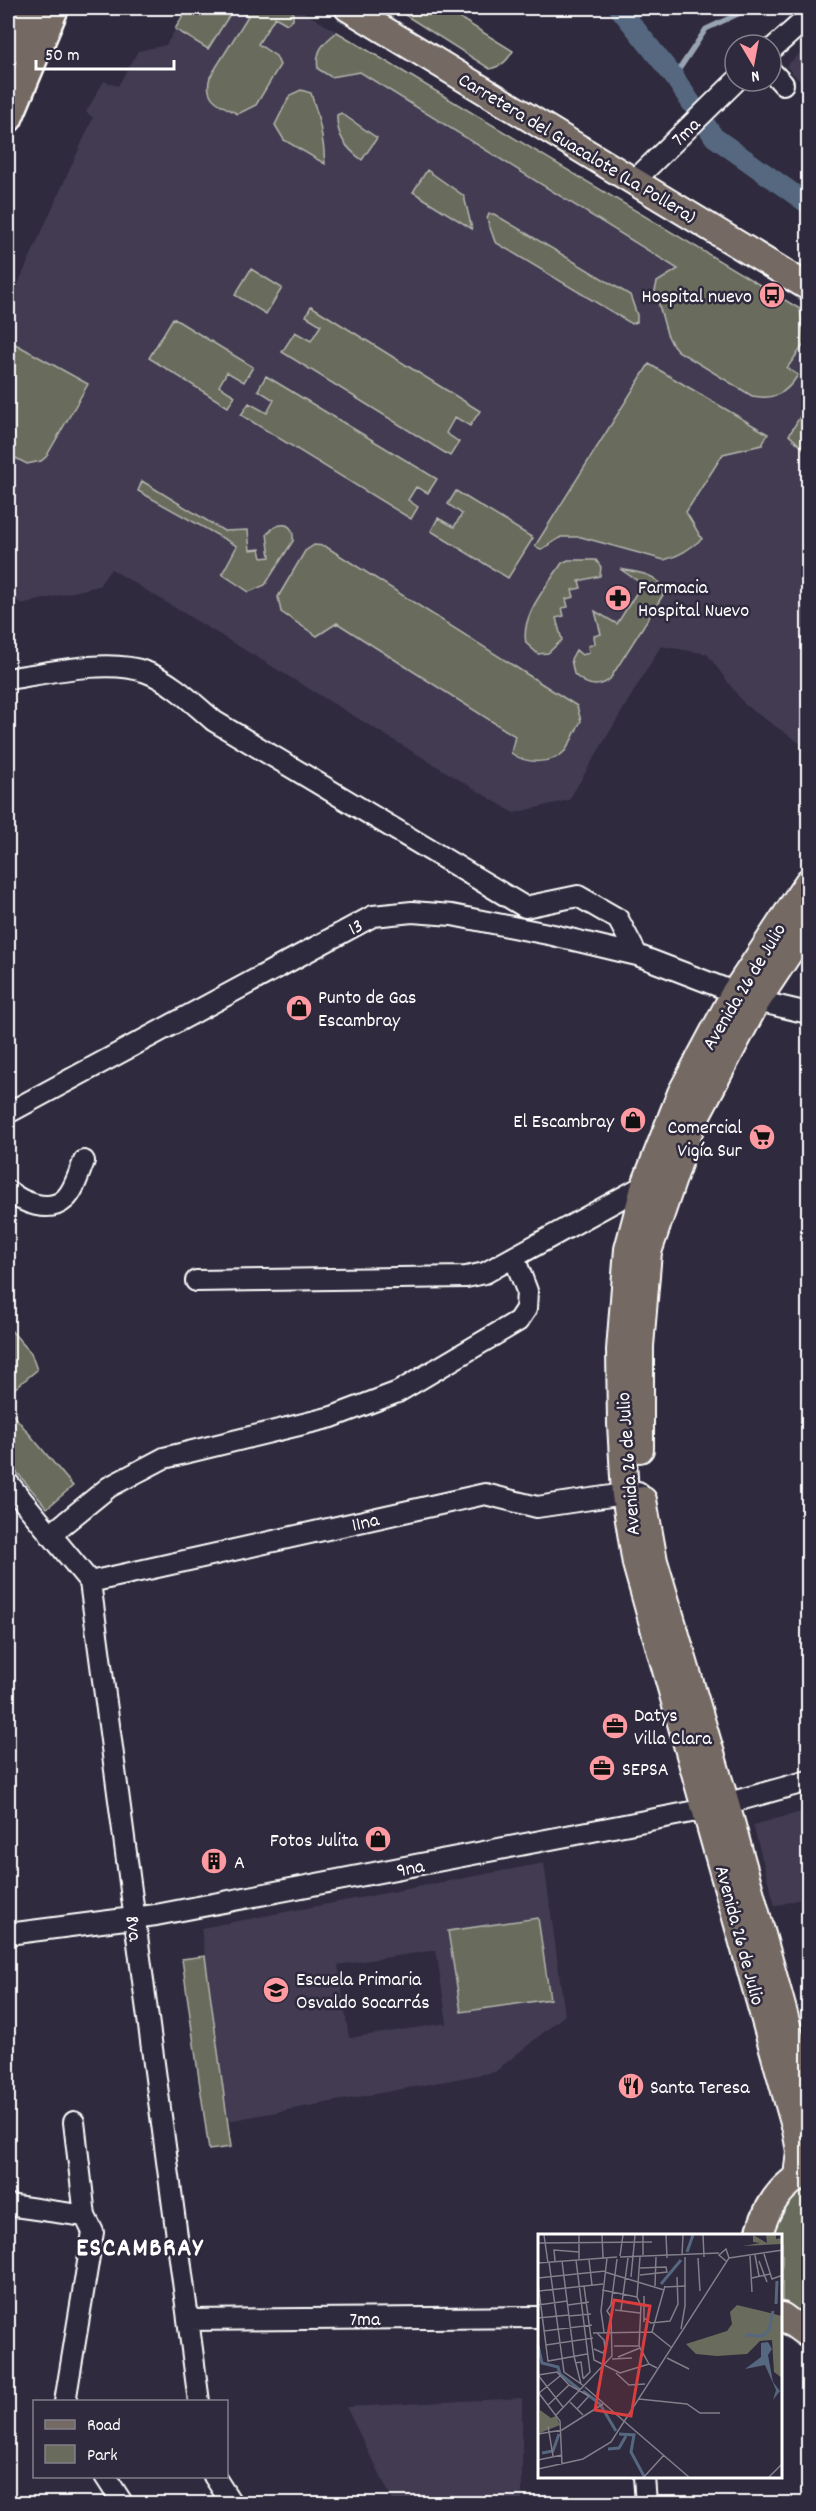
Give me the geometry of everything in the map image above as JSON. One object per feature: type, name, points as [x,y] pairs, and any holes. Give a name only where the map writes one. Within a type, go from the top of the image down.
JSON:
[{"type":"highway","points":[[8,50],[26,8]]},
{"type":"highway","points":[[8,118],[54,8]]},
{"type":"main road","name":"Carretera del Guacalote (La Pollera)","points":[[348,8],[808,287]]},
{"type":"main road","name":"Avenida 26 de Julio","points":[[633,1493],[640,1346],[648,1252],[691,1126],[746,997],[808,882]]},
{"type":"main road","name":"Avenida 26 de Julio","points":[[803,2174],[796,2130],[716,1807],[654,1561],[633,1493],[620,1350],[628,1249],[645,1185],[681,1093],[746,997],[808,924]]},
{"type":"main road","name":"Avenida 26 de Julio","points":[[716,1807],[808,2101]]},
{"type":"main road","points":[[759,2234],[763,2217],[777,2194],[803,2174]]},
{"type":"main road","points":[[783,2317],[808,2335]]},
{"type":"street","points":[[783,39],[808,17]]},
{"type":"street","name":"7ma","points":[[634,181],[723,93]]},
{"type":"street","points":[[8,679],[100,665],[146,672],[173,688],[214,720],[525,907],[578,897],[608,914],[618,920],[637,955]]},
{"type":"street","name":"13","points":[[8,1113],[373,916],[412,912],[452,915],[553,935],[637,955],[746,997],[808,1012]]},
{"type":"street","points":[[8,1191],[35,1205],[52,1207],[65,1199],[84,1161]]},
{"type":"street","points":[[196,1281],[466,1277],[485,1273],[645,1185]]},
{"type":"street","points":[[50,1535],[109,1487],[164,1458],[332,1417],[398,1392],[518,1321],[526,1309],[527,1291],[514,1257]]},
{"type":"street","points":[[8,1484],[90,1582]]},
{"type":"street","name":"11na","points":[[90,1582],[485,1494],[537,1507],[633,1493]]},
{"type":"street","name":"8va","points":[[90,1582],[200,2400]]},
{"type":"street","name":"9na","points":[[8,1934],[134,1920],[716,1807],[808,1781]]},
{"type":"street","points":[[65,2400],[93,2232],[86,2216],[74,2122]]},
{"type":"street","points":[[8,2205],[86,2216]]},
{"type":"street","name":"7ma","points":[[189,2320],[538,2317]]},
{"type":"street","points":[[106,2478],[123,2504]]},
{"type":"street","points":[[215,2478],[232,2504]]},
{"type":"street","points":[[644,2478],[646,2504]]},
{"type":"shaded area","points":[[188,8],[297,8],[800,309],[805,342],[808,345],[808,749],[745,705],[707,654],[661,646],[569,800],[514,813],[111,569],[99,586],[23,604],[8,597],[8,306],[93,118],[86,112],[104,81],[118,86],[138,51],[166,45]]},
{"type":"shaded area","points":[[808,46],[808,90],[786,66]]},
{"type":"shaded area","points":[[808,1810],[808,1897],[775,1906],[753,1825]]},
{"type":"shaded area","name":"Escuela Primaria Osvaldo Socarrás","points":[[544,1863],[565,2015],[495,2072],[228,2121],[201,1928]],"holes":[[[436,1950],[447,2023],[349,2038],[338,1965]]]},
{"type":"shaded area","points":[[522,2398],[522,2503],[394,2503],[346,2407]]},
{"type":"green space","points":[[188,8],[234,8],[208,49],[175,29]]},
{"type":"green space","points":[[235,8],[293,8],[293,20],[287,24],[275,17],[258,44],[276,56],[280,65],[256,105],[238,114],[215,101],[208,85],[210,77],[248,16]]},
{"type":"green space","points":[[394,8],[444,8],[513,51],[504,63],[490,69]]},
{"type":"green space","points":[[337,32],[800,309],[805,343],[787,368],[798,375],[793,382],[779,394],[767,397],[752,396],[678,351],[667,334],[655,291],[657,282],[678,269],[360,72],[331,77],[318,69],[317,63],[321,48]]},
{"type":"green space","points":[[301,90],[311,93],[321,128],[325,164],[284,140],[275,125],[290,95]]},
{"type":"green space","points":[[341,113],[377,138],[362,160],[347,146],[341,136],[337,115]]},
{"type":"green space","points":[[427,170],[464,196],[472,229],[413,192]]},
{"type":"green space","points":[[489,214],[494,214],[630,295],[637,322],[632,324],[495,242],[487,219]]},
{"type":"green space","points":[[251,269],[282,288],[266,314],[235,295]]},
{"type":"green space","points":[[311,306],[480,411],[470,426],[455,417],[446,433],[459,442],[450,456],[282,352],[295,332],[311,341],[321,325],[306,316]]},
{"type":"green space","points":[[173,318],[253,367],[244,382],[227,372],[219,386],[235,396],[228,407],[149,358]]},
{"type":"green space","points":[[8,340],[88,384],[46,457],[41,461],[27,464],[8,454]]},
{"type":"green space","points":[[649,364],[768,434],[762,445],[723,454],[686,512],[702,539],[680,554],[664,560],[581,537],[561,537],[541,550],[535,546]]},
{"type":"green space","points":[[266,376],[437,479],[428,493],[416,487],[408,500],[418,507],[411,519],[241,415],[249,403],[267,413],[274,400],[258,390]]},
{"type":"green space","points":[[808,403],[808,453],[789,435]]},
{"type":"green space","points":[[142,481],[224,531],[248,530],[250,550],[260,549],[262,558],[270,557],[267,534],[276,527],[288,526],[293,534],[293,541],[265,585],[249,592],[222,574],[237,546],[138,491]]},
{"type":"green space","points":[[456,491],[533,538],[508,578],[431,531],[438,518],[454,527],[462,514],[448,504]]},
{"type":"green space","points":[[314,545],[325,546],[577,706],[581,721],[565,751],[560,756],[546,761],[531,761],[517,757],[511,753],[515,736],[337,623],[317,636],[281,612],[278,597],[305,551]]},
{"type":"green space","points":[[568,560],[596,560],[601,567],[600,576],[579,581],[581,588],[572,590],[574,597],[566,599],[568,607],[562,608],[564,616],[556,618],[562,640],[548,653],[538,654],[526,643],[527,622],[536,601],[562,563]]},
{"type":"green space","points":[[620,569],[654,578],[659,582],[663,595],[610,679],[591,685],[574,674],[571,659],[576,650],[582,655],[589,653],[588,646],[595,644],[594,636],[601,634],[595,611],[617,624],[642,584]]},
{"type":"green space","points":[[8,1327],[31,1353],[37,1370],[8,1394]]},
{"type":"green space","points":[[10,1411],[73,1486],[47,1508],[8,1462],[8,1414]]},
{"type":"green space","points":[[538,1918],[550,1999],[461,2012],[448,1931]]},
{"type":"green space","points":[[205,1956],[231,2147],[209,2150],[182,1959]]},
{"type":"green space","points":[[808,2181],[808,2328],[783,2307],[783,2234],[766,2234],[770,2221]]},
{"type":"waterway","points":[[619,8],[674,77],[714,137],[808,204]]},
{"type":"waterway","points":[[674,77],[706,29],[751,8]]},
{"type":"place","name":"Hospital nuevo","points":[[772,295]]},
{"type":"place","name":"Farmacia Hospital Nuevo","points":[[618,598]]},
{"type":"place","name":"Punto de Gas Escambray","points":[[299,1008]]},
{"type":"place","name":"El Escambray","points":[[633,1120]]},
{"type":"place","name":"Comercial Vigía Sur","points":[[762,1137]]},
{"type":"place","name":"Datys Villa Clara","points":[[615,1726]]},
{"type":"place","name":"SEPSA","points":[[602,1768]]},
{"type":"place","name":"Fotos Julita","points":[[378,1839]]},
{"type":"place","name":"A","points":[[214,1861]]},
{"type":"place","name":"Escuela Primaria Osvaldo Socarrás","points":[[276,1990]]},
{"type":"place","name":"Santa Teresa","points":[[631,2086]]},
{"type":"district","name":"ESCAMBRAY","points":[[140,2246]]}]
